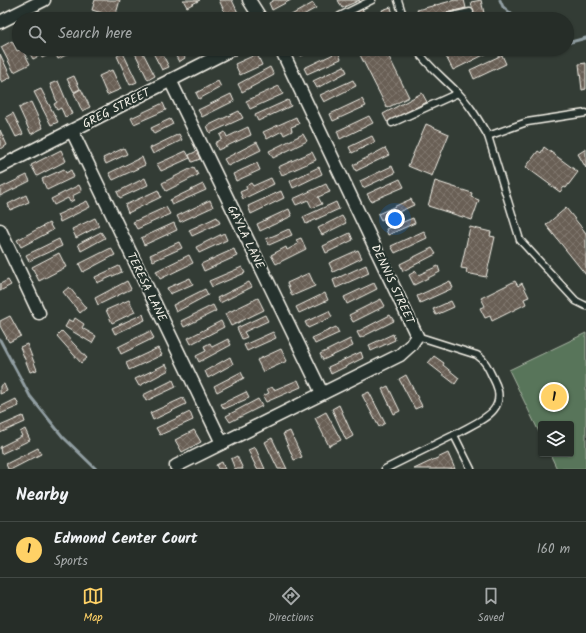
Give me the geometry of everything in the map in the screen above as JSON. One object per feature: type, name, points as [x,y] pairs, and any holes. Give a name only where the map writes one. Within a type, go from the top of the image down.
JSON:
[{"type":"street","points":[[20,12],[44,0]]},
{"type":"street","points":[[249,0],[257,12]]},
{"type":"street","points":[[0,22],[12,16]]},
{"type":"street","name":"GREG STREET","points":[[0,167],[218,56]]},
{"type":"street","name":"DENNIS STREET","points":[[176,466],[400,355],[411,346],[417,336],[284,56]]},
{"type":"street","name":"GAYLA LANE","points":[[170,80],[322,393]]},
{"type":"street","name":"TERESA LANE","points":[[72,131],[222,443]]},
{"type":"street","points":[[0,230],[39,313]]},
{"type":"lane","points":[[348,12],[372,0]]},
{"type":"lane","points":[[398,0],[402,12]]},
{"type":"lane","points":[[421,56],[425,62],[458,93],[476,114],[488,136],[520,240],[576,301],[586,306]]},
{"type":"lane","points":[[392,123],[458,93]]},
{"type":"lane","points":[[488,136],[527,122],[586,113]]},
{"type":"lane","points":[[385,469],[454,435],[491,414],[498,405],[501,396],[498,386],[484,360],[477,355],[417,336]]},
{"type":"lane","points":[[454,435],[471,469]]},
{"type":"green space","points":[[586,333],[586,469],[557,469],[551,457],[574,457],[574,421],[538,421],[538,430],[509,370]]},
{"type":"building","points":[[95,0],[120,0],[116,12],[99,12],[92,10]]},
{"type":"building","points":[[183,0],[200,0],[187,7]]},
{"type":"building","points":[[219,0],[232,0],[238,12],[225,12]]},
{"type":"building","points":[[274,0],[291,0],[272,10],[269,3]]},
{"type":"building","points":[[338,0],[360,0],[342,8]]},
{"type":"building","points":[[455,0],[464,0],[466,8],[449,12],[418,12],[417,10]]},
{"type":"building","points":[[481,0],[484,12],[473,12],[471,2]]},
{"type":"building","points":[[313,3],[316,8],[309,12],[297,12]]},
{"type":"building","points":[[391,7],[392,12],[383,12],[382,10]]},
{"type":"building","points":[[362,9],[364,12],[356,12]]},
{"type":"building","points":[[12,41],[12,56],[26,56],[30,64],[14,72],[1,47]]},
{"type":"building","points":[[0,54],[11,77],[2,82],[0,79]]},
{"type":"building","points":[[31,56],[39,56],[33,59]]},
{"type":"building","points":[[56,56],[64,56],[58,59]]},
{"type":"building","points":[[117,56],[124,56],[137,82],[130,85]]},
{"type":"building","points":[[136,56],[145,56],[155,76],[148,80]]},
{"type":"building","points":[[155,56],[164,56],[169,67],[162,70]]},
{"type":"building","points":[[176,56],[184,56],[185,58],[179,62]]},
{"type":"building","points":[[253,56],[258,56],[262,65],[240,75],[235,64]]},
{"type":"building","points":[[330,56],[340,56],[341,59],[307,74],[304,68]]},
{"type":"building","points":[[361,56],[388,56],[409,97],[387,108]]},
{"type":"building","points":[[446,56],[482,56],[453,70]]},
{"type":"building","points":[[500,56],[502,56],[506,64],[474,79],[470,70]]},
{"type":"building","points":[[586,63],[586,89],[582,90],[579,64]]},
{"type":"building","points":[[344,66],[347,72],[317,88],[313,81]]},
{"type":"building","points":[[270,67],[274,75],[242,92],[238,84]]},
{"type":"building","points":[[112,70],[121,89],[107,95],[99,76]]},
{"type":"building","points":[[74,76],[80,89],[74,92],[67,79]]},
{"type":"building","points":[[353,80],[356,86],[324,102],[320,95]]},
{"type":"building","points":[[58,81],[72,114],[65,117],[61,108],[57,110],[54,104],[57,102],[50,84]]},
{"type":"building","points":[[218,81],[221,87],[199,99],[196,93]]},
{"type":"building","points":[[279,86],[283,94],[250,109],[246,101]]},
{"type":"building","points":[[41,89],[58,122],[51,125],[34,92]]},
{"type":"building","points":[[81,89],[90,107],[82,111],[74,93]]},
{"type":"building","points":[[422,93],[427,102],[387,122],[383,114]]},
{"type":"building","points":[[231,94],[234,101],[202,117],[198,110]]},
{"type":"building","points":[[362,99],[366,106],[333,121],[330,114]]},
{"type":"building","points":[[288,100],[291,106],[258,121],[255,115]]},
{"type":"building","points":[[31,102],[43,128],[31,134],[19,108]]},
{"type":"building","points":[[163,103],[166,110],[134,124],[131,118]]},
{"type":"building","points":[[239,111],[243,118],[210,133],[207,126]]},
{"type":"building","points":[[13,113],[23,134],[16,137],[6,117]]},
{"type":"building","points":[[369,116],[373,123],[340,139],[337,131]]},
{"type":"building","points":[[296,117],[299,124],[291,127],[292,131],[284,135],[282,131],[267,139],[263,132]]},
{"type":"building","points":[[170,119],[173,124],[154,134],[151,128]]},
{"type":"building","points":[[426,124],[449,134],[432,176],[408,166]]},
{"type":"building","points":[[248,127],[251,135],[218,150],[215,143],[222,139],[220,135],[225,132],[227,137]]},
{"type":"building","points":[[0,130],[7,145],[1,149],[0,148]]},
{"type":"building","points":[[179,134],[182,140],[153,154],[150,148]]},
{"type":"building","points":[[303,134],[307,141],[273,158],[269,151]]},
{"type":"building","points":[[372,136],[375,142],[352,153],[349,147]]},
{"type":"building","points":[[257,142],[261,150],[228,166],[224,159]]},
{"type":"building","points":[[544,147],[578,172],[566,188],[564,187],[560,192],[526,167],[538,151],[541,153]]},
{"type":"building","points":[[124,148],[127,154],[106,164],[103,158]]},
{"type":"building","points":[[385,148],[389,155],[356,171],[353,165]]},
{"type":"building","points":[[586,149],[586,168],[578,154]]},
{"type":"building","points":[[61,150],[66,161],[37,176],[31,165]]},
{"type":"building","points":[[186,151],[190,158],[161,171],[157,164]]},
{"type":"building","points":[[197,151],[200,159],[192,162],[189,155]]},
{"type":"building","points":[[312,152],[316,160],[282,175],[278,167]]},
{"type":"building","points":[[142,157],[145,165],[113,180],[109,173]]},
{"type":"building","points":[[257,163],[260,170],[236,181],[233,174]]},
{"type":"building","points":[[392,166],[395,173],[363,188],[360,181]]},
{"type":"building","points":[[194,167],[198,175],[166,191],[162,183]]},
{"type":"building","points":[[319,167],[322,174],[293,188],[290,181]]},
{"type":"building","points":[[64,169],[66,173],[71,170],[74,177],[47,190],[42,179]]},
{"type":"building","points":[[27,175],[30,181],[0,196],[0,188]]},
{"type":"building","points":[[145,178],[148,185],[120,198],[117,192]]},
{"type":"building","points":[[271,178],[274,184],[243,199],[240,192],[247,189],[246,186],[251,183],[253,186]]},
{"type":"building","points":[[400,179],[404,187],[371,201],[367,194]]},
{"type":"building","points":[[435,181],[472,193],[471,197],[479,200],[472,220],[428,206]]},
{"type":"building","points":[[203,184],[206,190],[172,205],[170,200]]},
{"type":"building","points":[[326,184],[330,192],[318,197],[322,204],[312,208],[308,200],[296,205],[293,199]]},
{"type":"building","points":[[79,185],[82,191],[72,196],[74,200],[70,202],[68,198],[54,205],[51,199]]},
{"type":"building","points":[[158,190],[161,197],[128,213],[125,205]]},
{"type":"building","points":[[281,191],[284,198],[251,214],[248,206]]},
{"type":"building","points":[[26,195],[29,202],[10,210],[8,204]]},
{"type":"building","points":[[411,199],[414,205],[381,220],[378,214]]},
{"type":"building","points":[[210,200],[213,207],[180,222],[177,216]]},
{"type":"building","points":[[87,201],[90,207],[60,222],[57,215]]},
{"type":"building","points":[[336,202],[339,209],[306,224],[303,217]]},
{"type":"building","points":[[166,207],[170,214],[137,229],[133,222]]},
{"type":"building","points":[[566,208],[586,233],[586,275],[546,225]]},
{"type":"building","points":[[289,209],[292,216],[260,231],[257,224]]},
{"type":"building","points":[[342,216],[346,223],[322,235],[318,228]]},
{"type":"building","points":[[217,217],[220,223],[192,236],[189,230]]},
{"type":"building","points":[[95,218],[99,226],[76,238],[72,229]]},
{"type":"building","points":[[413,218],[415,223],[388,235],[386,229]]},
{"type":"building","points":[[49,223],[53,230],[21,247],[17,240]]},
{"type":"building","points":[[174,223],[177,230],[144,245],[141,238]]},
{"type":"building","points":[[470,227],[491,232],[490,236],[495,237],[486,277],[466,273],[467,269],[461,268]]},
{"type":"building","points":[[289,229],[292,235],[269,245],[266,239]]},
{"type":"building","points":[[424,231],[427,238],[395,253],[391,246]]},
{"type":"building","points":[[101,232],[105,238],[81,251],[78,244]]},
{"type":"building","points":[[224,233],[227,240],[199,253],[196,247]]},
{"type":"building","points":[[350,233],[353,240],[326,253],[323,246]]},
{"type":"building","points":[[301,238],[306,249],[276,264],[271,255],[286,247],[287,250],[298,244],[296,240]]},
{"type":"building","points":[[59,239],[62,246],[29,261],[26,255]]},
{"type":"building","points":[[179,242],[182,248],[153,261],[150,255]]},
{"type":"building","points":[[111,248],[115,255],[83,272],[79,264]]},
{"type":"building","points":[[432,248],[436,254],[403,271],[400,264]]},
{"type":"building","points":[[234,249],[237,256],[204,271],[201,264]]},
{"type":"building","points":[[358,250],[362,258],[333,272],[329,263]]},
{"type":"building","points":[[59,253],[66,267],[39,281],[32,267]]},
{"type":"building","points":[[189,255],[193,263],[160,279],[156,271]]},
{"type":"building","points":[[366,265],[369,273],[336,288],[333,280]]},
{"type":"building","points":[[119,266],[122,272],[97,283],[95,277]]},
{"type":"building","points":[[438,266],[440,272],[414,285],[409,275],[416,271],[418,275]]},
{"type":"building","points":[[242,267],[245,273],[212,287],[209,281]]},
{"type":"building","points":[[309,273],[315,286],[292,296],[287,283]]},
{"type":"building","points":[[190,278],[193,284],[170,294],[167,288]]},
{"type":"building","points":[[8,280],[11,285],[0,291],[0,284]]},
{"type":"building","points":[[127,281],[131,289],[98,305],[95,298]]},
{"type":"building","points":[[450,281],[453,288],[420,303],[417,296]]},
{"type":"building","points":[[515,281],[518,286],[522,283],[529,297],[524,299],[526,304],[492,321],[490,316],[485,318],[480,308],[485,306],[481,298]]},
{"type":"building","points":[[249,282],[252,287],[220,303],[217,298]]},
{"type":"building","points":[[374,283],[377,289],[347,304],[344,297]]},
{"type":"building","points":[[69,287],[86,308],[80,313],[63,292]]},
{"type":"building","points":[[205,289],[208,295],[176,312],[173,305]]},
{"type":"building","points":[[325,293],[328,300],[299,313],[296,307]]},
{"type":"building","points":[[258,298],[264,310],[231,326],[225,314]]},
{"type":"building","points":[[381,299],[385,306],[353,322],[349,315]]},
{"type":"building","points":[[129,300],[135,312],[112,323],[106,310]]},
{"type":"building","points":[[451,301],[454,307],[436,315],[433,309]]},
{"type":"building","points":[[213,305],[216,311],[184,327],[181,321]]},
{"type":"building","points":[[329,311],[332,317],[308,328],[305,322]]},
{"type":"building","points":[[143,314],[145,320],[115,334],[112,328]]},
{"type":"building","points":[[265,315],[268,321],[244,332],[247,337],[242,339],[237,328]]},
{"type":"building","points":[[390,315],[394,321],[360,338],[357,332]]},
{"type":"building","points":[[10,316],[21,336],[9,342],[0,326],[0,321]]},
{"type":"building","points":[[75,318],[84,324],[82,328],[96,336],[92,343],[65,327],[69,320],[73,322]]},
{"type":"building","points":[[221,321],[224,327],[191,344],[188,338]]},
{"type":"building","points":[[336,327],[339,333],[315,344],[312,338]]},
{"type":"building","points":[[62,331],[87,358],[81,363],[57,336]]},
{"type":"building","points":[[150,331],[154,338],[121,354],[118,347]]},
{"type":"building","points":[[273,332],[276,338],[247,351],[244,345]]},
{"type":"building","points":[[393,334],[395,340],[371,351],[369,345]]},
{"type":"building","points":[[228,339],[231,345],[199,362],[196,356],[206,351],[204,346],[210,343],[212,347]]},
{"type":"building","points":[[350,339],[353,346],[323,360],[320,354]]},
{"type":"building","points":[[27,344],[37,370],[30,372],[20,347]]},
{"type":"building","points":[[158,348],[162,355],[129,370],[126,363]]},
{"type":"building","points":[[281,349],[287,361],[263,372],[257,360]]},
{"type":"building","points":[[361,352],[363,358],[331,374],[328,367]]},
{"type":"building","points":[[434,356],[444,363],[443,365],[459,378],[455,384],[428,363]]},
{"type":"building","points":[[230,357],[233,364],[208,378],[205,371]]},
{"type":"building","points":[[166,364],[169,370],[139,386],[135,379]]},
{"type":"building","points":[[241,372],[244,378],[217,392],[214,386]]},
{"type":"building","points":[[406,375],[422,406],[415,409],[399,379]]},
{"type":"building","points":[[173,380],[176,387],[146,401],[143,395]]},
{"type":"building","points":[[298,380],[301,387],[266,402],[263,396],[269,393],[267,389],[272,387],[274,390]]},
{"type":"building","points":[[4,384],[7,391],[0,394],[0,386]]},
{"type":"building","points":[[388,386],[400,411],[394,414],[382,389]]},
{"type":"building","points":[[246,392],[249,398],[224,409],[221,404]]},
{"type":"building","points":[[369,392],[385,423],[379,427],[362,395]]},
{"type":"building","points":[[183,398],[186,404],[153,420],[150,413]]},
{"type":"building","points":[[16,399],[19,406],[0,414],[0,407]]},
{"type":"building","points":[[258,399],[262,406],[230,422],[226,416]]},
{"type":"building","points":[[339,405],[353,436],[346,440],[332,409]]},
{"type":"building","points":[[190,412],[193,420],[160,435],[156,428]]},
{"type":"building","points":[[326,412],[341,440],[329,446],[315,418]]},
{"type":"building","points":[[23,416],[25,422],[0,433],[0,426]]},
{"type":"building","points":[[25,429],[30,440],[1,454],[0,447],[22,436],[20,432]]},
{"type":"building","points":[[194,430],[201,442],[182,452],[175,440]]},
{"type":"building","points":[[290,431],[302,457],[294,460],[283,434]]},
{"type":"building","points":[[272,438],[287,469],[278,469],[265,442]]},
{"type":"building","points":[[255,447],[265,469],[257,469],[248,450]]},
{"type":"building","points":[[38,448],[41,454],[12,469],[8,469],[6,464]]},
{"type":"building","points":[[448,453],[455,469],[414,469]]},
{"type":"building","points":[[237,456],[243,469],[235,469],[231,459]]},
{"type":"building","points":[[222,462],[225,469],[218,469],[216,465]]},
{"type":"waterway","points":[[500,0],[503,7],[509,12]]},
{"type":"waterway","points":[[574,41],[586,38]]},
{"type":"waterway","points":[[0,340],[30,396],[63,437],[96,469]]},
{"type":"place","name":"Edmond Center Court","points":[[554,397]]}]
